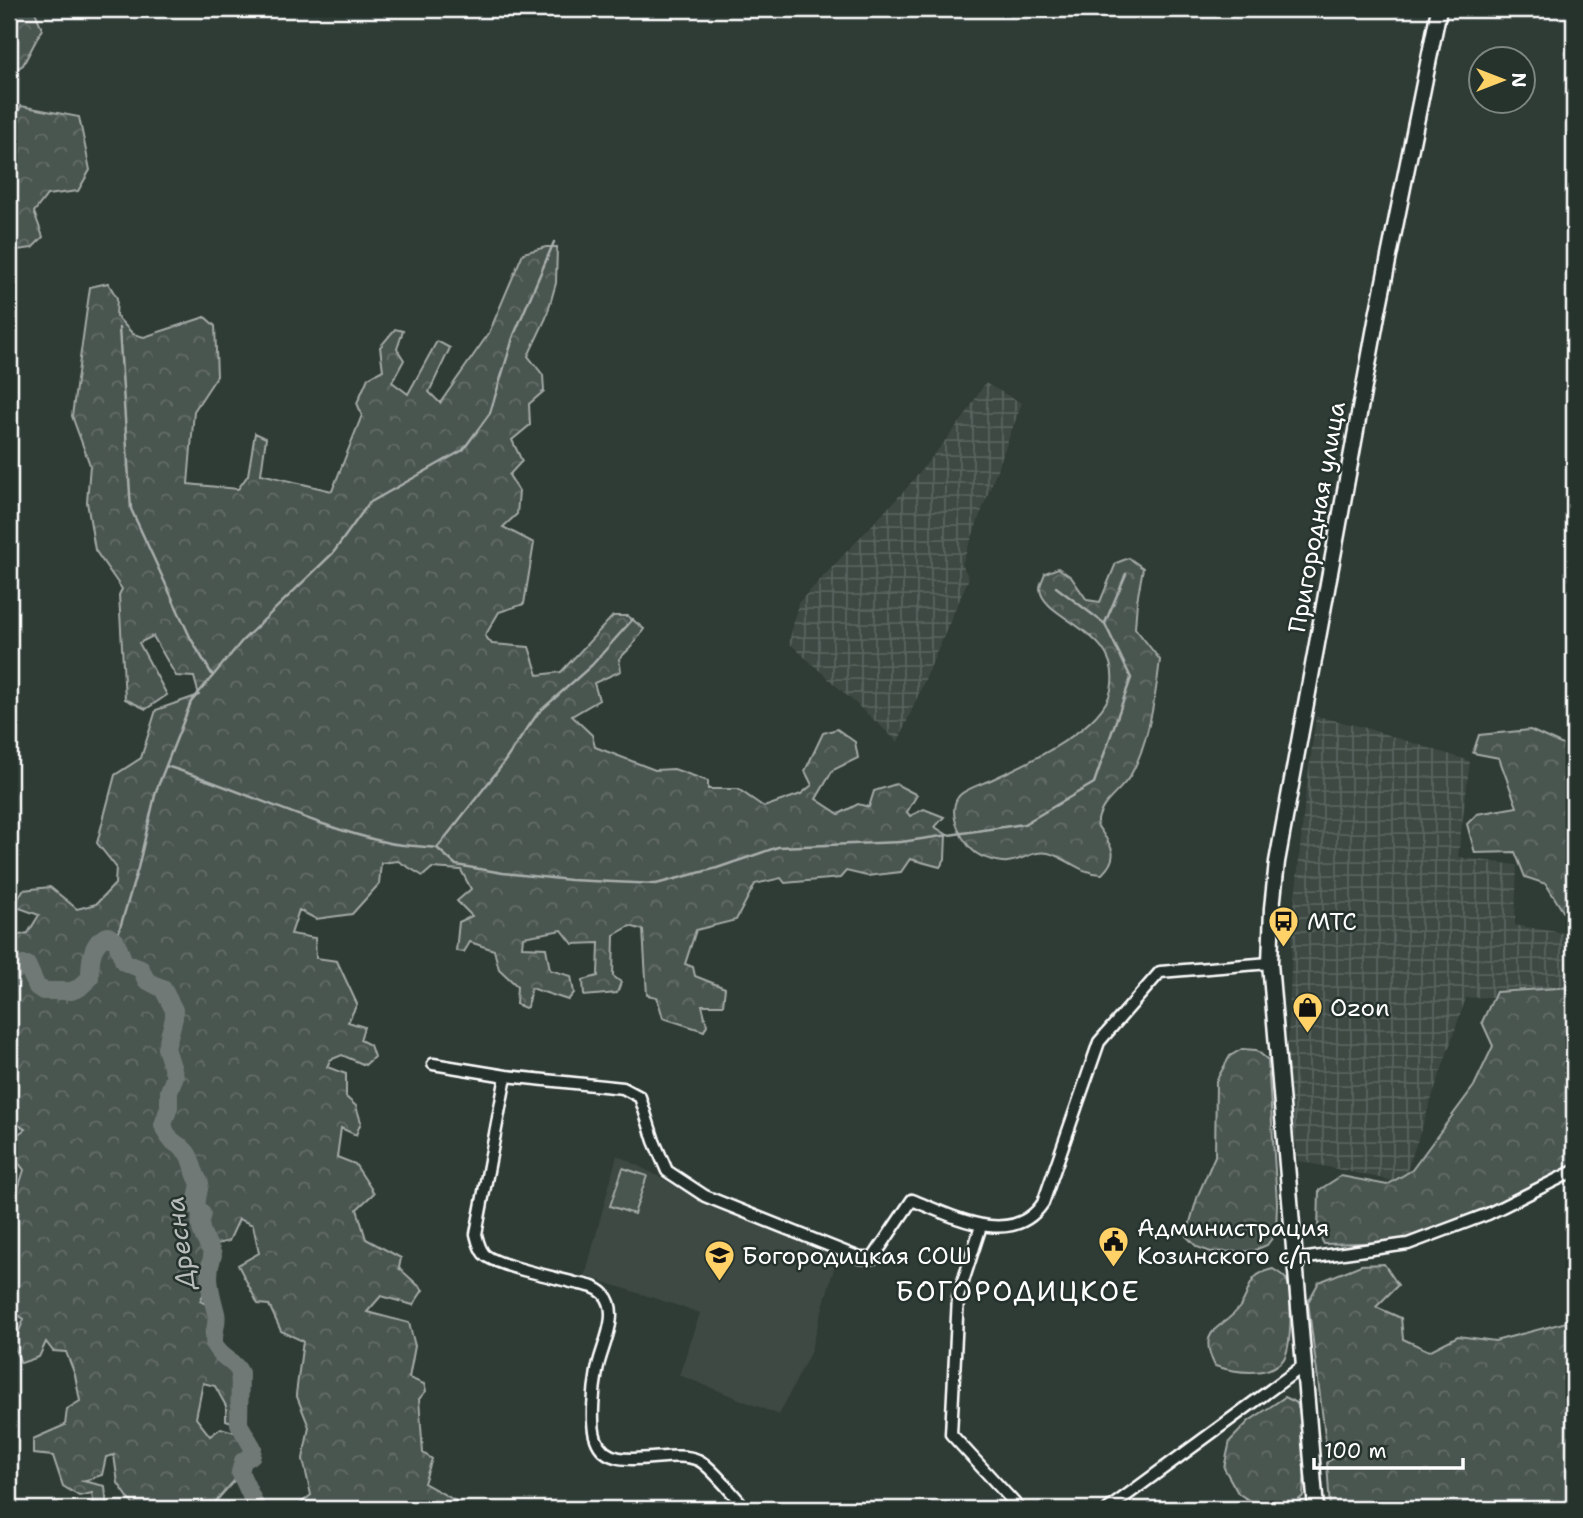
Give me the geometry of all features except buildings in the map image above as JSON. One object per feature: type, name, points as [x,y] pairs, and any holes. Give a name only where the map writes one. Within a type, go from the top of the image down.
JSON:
[{"type":"street","name":"Пригородная улица","points":[[1316,1509],[1270,963],[1277,862],[1377,316],[1439,9]]},
{"type":"street","points":[[433,1064],[506,1076],[624,1088],[640,1097],[667,1171],[705,1196],[860,1258],[873,1258],[912,1200],[981,1226],[1019,1224],[1037,1211],[1043,1203],[1098,1042],[1160,972],[1270,963]]},
{"type":"street","points":[[506,1076],[476,1234],[479,1247],[485,1256],[502,1263],[595,1288],[608,1301],[610,1317],[597,1370],[594,1405],[595,1438],[602,1450],[621,1460],[687,1457],[701,1460],[746,1509]]},
{"type":"street","points":[[1293,1260],[1408,1244],[1488,1214],[1574,1171]]},
{"type":"street","points":[[981,1226],[958,1297],[951,1434],[1020,1509]]},
{"type":"street","points":[[1108,1509],[1303,1366]]},
{"type":"shaded area","points":[[985,383],[1022,403],[962,564],[969,578],[898,742],[789,643],[798,603],[905,490],[962,420]]},
{"type":"shaded area","points":[[1316,716],[1363,727],[1470,761],[1458,857],[1517,865],[1515,925],[1563,933],[1565,994],[1466,998],[1403,1183],[1298,1161],[1287,1062],[1293,920]]},
{"type":"shaded area","name":"Богородицкая СОШ","points":[[617,1155],[701,1198],[837,1258],[810,1353],[779,1415],[679,1375],[700,1313],[585,1276]]},
{"type":"green space","points":[[9,9],[34,9],[42,29],[23,65],[9,74]]},
{"type":"green space","points":[[21,106],[79,117],[90,170],[78,191],[47,195],[34,212],[43,237],[32,248],[9,251],[9,176],[14,167],[10,143]]},
{"type":"green space","points":[[557,247],[556,283],[546,318],[528,356],[543,375],[544,391],[529,404],[530,425],[512,440],[522,461],[509,475],[519,491],[517,514],[503,527],[534,543],[524,604],[499,612],[485,636],[492,644],[529,647],[538,675],[561,672],[613,616],[628,616],[644,629],[619,659],[621,671],[594,683],[599,700],[572,716],[592,735],[595,747],[655,770],[674,769],[708,781],[708,789],[738,789],[764,807],[801,794],[812,785],[805,771],[823,733],[837,729],[855,742],[858,758],[833,770],[816,799],[839,814],[858,804],[869,807],[874,791],[896,784],[917,795],[907,812],[910,816],[924,809],[944,817],[935,827],[946,834],[945,859],[940,867],[910,859],[901,872],[867,876],[846,871],[840,878],[785,883],[781,878],[755,884],[736,920],[696,930],[685,964],[693,967],[695,976],[725,988],[723,1005],[702,1005],[707,1025],[704,1031],[663,1018],[657,997],[647,995],[643,930],[630,926],[614,935],[613,976],[621,982],[617,993],[584,996],[583,980],[598,976],[599,943],[573,944],[562,930],[523,937],[522,947],[546,948],[550,970],[571,976],[574,993],[568,1000],[531,988],[527,1007],[516,1004],[517,986],[499,969],[494,950],[470,942],[464,952],[456,951],[459,922],[472,916],[457,901],[471,889],[461,870],[432,868],[423,876],[398,861],[381,863],[379,884],[352,914],[316,919],[299,910],[291,934],[315,938],[316,958],[337,961],[357,1004],[348,1022],[364,1027],[360,1040],[370,1045],[374,1057],[365,1065],[342,1055],[330,1060],[327,1067],[346,1074],[346,1097],[356,1106],[361,1122],[356,1135],[341,1128],[337,1157],[355,1164],[374,1193],[357,1209],[366,1239],[401,1258],[399,1268],[423,1290],[413,1305],[381,1296],[367,1312],[409,1323],[415,1346],[409,1378],[424,1384],[426,1391],[419,1399],[423,1453],[432,1459],[424,1483],[470,1509],[296,1507],[311,1495],[303,1459],[309,1427],[296,1394],[303,1341],[281,1331],[269,1305],[258,1304],[238,1265],[259,1253],[253,1225],[239,1219],[229,1241],[213,1245],[215,1271],[200,1301],[214,1308],[206,1334],[235,1365],[239,1388],[233,1394],[243,1414],[237,1424],[226,1420],[226,1406],[215,1386],[203,1383],[196,1418],[210,1436],[221,1428],[241,1434],[251,1451],[234,1481],[209,1509],[152,1509],[153,1506],[136,1509],[118,1483],[114,1455],[106,1457],[102,1475],[83,1481],[105,1486],[107,1509],[94,1509],[92,1493],[79,1496],[63,1486],[53,1456],[33,1454],[33,1439],[65,1425],[67,1409],[80,1401],[75,1375],[66,1352],[53,1351],[46,1342],[39,1357],[21,1363],[13,1346],[24,1319],[9,1309],[9,1201],[16,1195],[24,1170],[10,1152],[13,1138],[25,1129],[12,1121],[9,1124],[9,937],[28,933],[39,915],[14,906],[23,890],[50,887],[77,909],[96,904],[115,884],[116,867],[97,843],[115,775],[141,758],[156,710],[199,695],[194,677],[176,676],[153,636],[139,643],[167,695],[146,709],[125,699],[119,595],[122,589],[95,550],[87,502],[90,465],[72,416],[90,287],[108,283],[117,298],[116,316],[133,334],[144,337],[205,317],[215,326],[217,376],[194,411],[188,484],[238,489],[248,475],[255,433],[266,438],[261,474],[332,491],[362,415],[357,403],[368,378],[383,370],[380,347],[395,329],[403,331],[397,349],[404,360],[392,382],[408,394],[437,341],[450,348],[429,392],[440,403],[489,333],[523,253]]},
{"type":"green space","points":[[1129,558],[1143,568],[1135,628],[1160,660],[1153,704],[1141,751],[1130,776],[1102,810],[1097,825],[1110,844],[1113,855],[1111,861],[1102,874],[1086,871],[1048,853],[1037,853],[1004,862],[981,856],[968,845],[958,828],[954,809],[961,794],[1062,743],[1094,718],[1105,704],[1111,690],[1112,670],[1106,653],[1095,640],[1053,609],[1044,599],[1040,588],[1045,573],[1058,568],[1071,577],[1087,600],[1100,602],[1116,563]]},
{"type":"green space","points":[[1530,730],[1574,750],[1574,929],[1546,884],[1525,877],[1515,852],[1475,853],[1467,824],[1477,814],[1517,807],[1499,758],[1473,753],[1479,735]]},
{"type":"green space","points":[[1574,968],[1574,1168],[1401,1242],[1324,1244],[1318,1233],[1319,1190],[1341,1176],[1387,1185],[1412,1170],[1474,1086],[1493,1046],[1482,1022],[1496,992],[1572,987]]},
{"type":"green space","points":[[1242,1049],[1256,1050],[1268,1060],[1277,1203],[1276,1233],[1267,1245],[1253,1251],[1211,1252],[1197,1247],[1186,1236],[1198,1195],[1215,1156],[1216,1081],[1230,1056]]},
{"type":"green space","points":[[623,1168],[647,1176],[634,1214],[610,1206]]},
{"type":"green space","points":[[1384,1264],[1398,1285],[1376,1307],[1401,1318],[1403,1339],[1429,1351],[1458,1336],[1495,1341],[1574,1320],[1574,1509],[1330,1509],[1327,1462],[1350,1449],[1326,1443],[1308,1302],[1319,1282],[1361,1265]]},
{"type":"green space","points":[[1273,1269],[1286,1279],[1290,1295],[1290,1333],[1283,1360],[1269,1369],[1251,1372],[1215,1366],[1208,1344],[1210,1337],[1239,1308],[1254,1279]]},
{"type":"green space","points":[[1285,1397],[1297,1403],[1303,1426],[1304,1485],[1303,1496],[1292,1506],[1278,1509],[1250,1501],[1238,1493],[1224,1468],[1230,1441],[1249,1421]]},
{"type":"waterway","points":[[116,941],[138,868],[156,791],[191,702],[242,641],[333,553],[369,503],[463,450],[490,413],[514,335],[554,242]]},
{"type":"waterway","points":[[119,328],[131,509],[191,639],[213,676]]},
{"type":"waterway","points":[[1105,623],[1126,574]]},
{"type":"waterway","points":[[437,848],[456,865],[503,873],[570,880],[656,884],[717,868],[778,847],[901,842],[1024,824],[1094,783],[1131,678],[1105,624],[1056,587]]},
{"type":"waterway","points":[[166,766],[360,836],[395,844],[437,848],[500,768],[538,713],[592,665],[633,619]]},
{"type":"waterway","name":"Дресна","points":[[9,975],[27,965],[37,987],[43,991],[71,991],[79,988],[90,978],[95,947],[108,936],[116,941],[124,962],[141,969],[146,980],[163,989],[174,1010],[166,1048],[175,1076],[169,1091],[169,1107],[163,1125],[169,1137],[186,1152],[200,1183],[196,1205],[202,1214],[201,1230],[213,1255],[209,1277],[217,1317],[214,1342],[240,1373],[239,1424],[253,1448],[252,1455],[243,1461],[240,1472],[257,1509]]},
{"type":"place","name":"МТС","points":[[1284,949]]},
{"type":"place","name":"Ozon","points":[[1307,1035]]},
{"type":"place","name":"Администрация Козинского с/п","points":[[1114,1269]]},
{"type":"place","name":"Богородицкая СОШ","points":[[719,1283]]},
{"type":"district","name":"БОГОРОДИЦКОЕ","points":[[1018,1291]]}]
